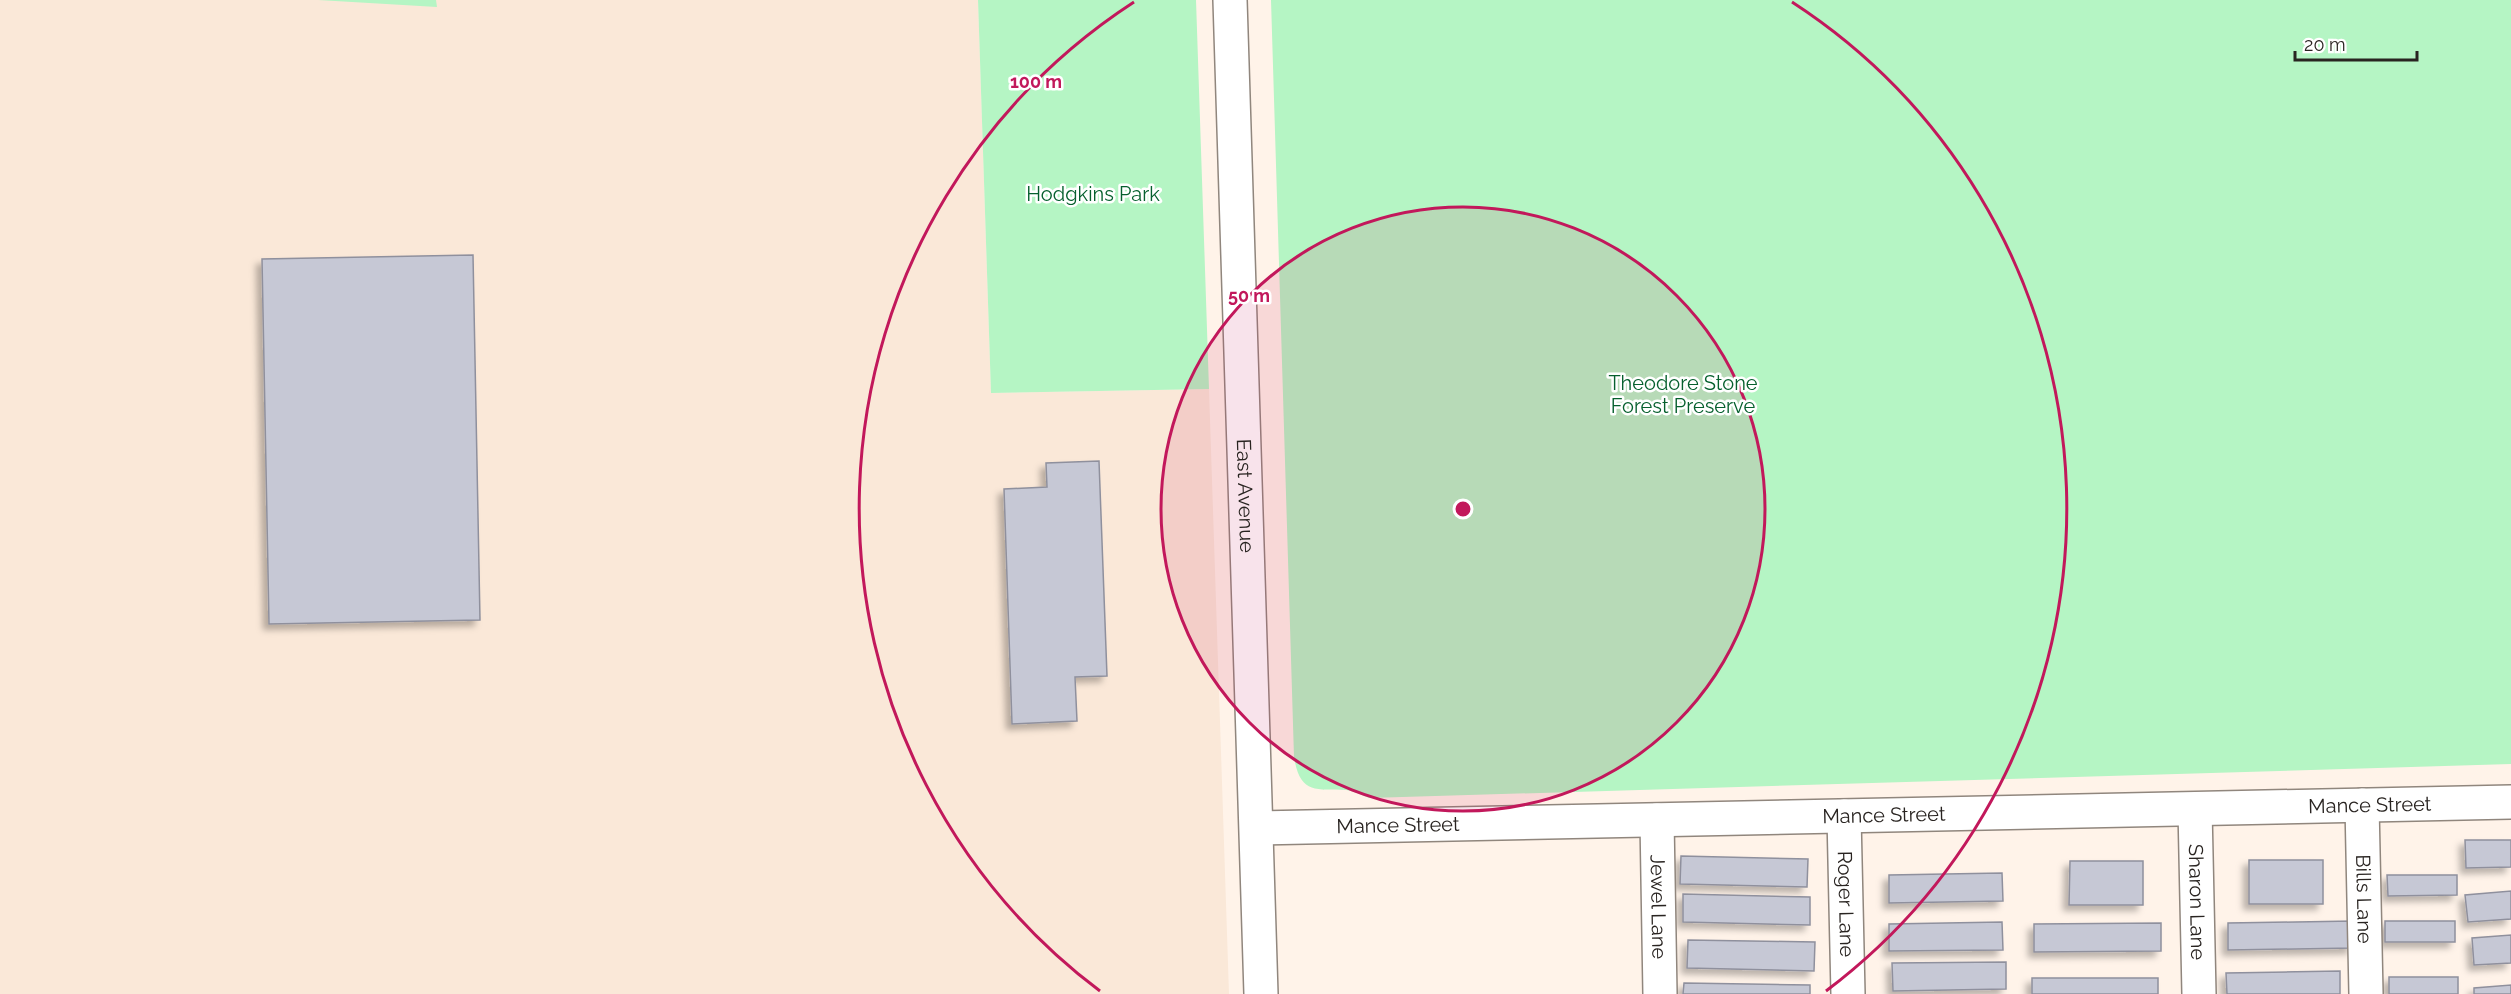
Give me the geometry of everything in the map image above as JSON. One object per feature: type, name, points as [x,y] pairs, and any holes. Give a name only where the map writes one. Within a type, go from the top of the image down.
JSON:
[{"type":"street","name":"East Avenue","points":[[1230,0],[1261,994]]},
{"type":"street","name":"Mance Street","points":[[1257,828],[2511,802]]},
{"type":"street","name":"Bills Lane","points":[[2362,805],[2366,994]]},
{"type":"street","name":"Sharon Lane","points":[[2195,809],[2199,994]]},
{"type":"street","name":"Roger Lane","points":[[1844,816],[1848,994]]},
{"type":"street","name":"Jewel Lane","points":[[1657,820],[1660,994]]},
{"type":"shaded area","points":[[0,0],[978,0],[991,393],[1209,389],[1229,994],[0,994]]},
{"type":"green space","points":[[318,0],[436,0],[437,7]]},
{"type":"green space","name":"Hodgkins Park","points":[[978,0],[1196,0],[1209,389],[991,393]]},
{"type":"green space","name":"Theodore Stone Forest Preserve","points":[[1271,0],[2511,0],[2511,764],[1369,798],[1349,791],[1311,787],[1300,778],[1294,757]]},
{"type":"building","points":[[473,255],[480,620],[269,624],[262,259]]},
{"type":"building","points":[[1099,461],[1107,676],[1075,677],[1077,721],[1012,724],[1004,489],[1047,487],[1046,463]]},
{"type":"building","points":[[2465,840],[2511,840],[2511,867],[2466,868]]},
{"type":"building","points":[[1681,856],[1808,859],[1807,887],[1680,884]]},
{"type":"building","points":[[2249,860],[2323,860],[2323,904],[2249,904]]},
{"type":"building","points":[[2070,861],[2143,861],[2143,905],[2069,905]]},
{"type":"building","points":[[2002,873],[2003,901],[1889,903],[1889,875]]},
{"type":"building","points":[[2387,875],[2457,875],[2457,895],[2388,896]]},
{"type":"building","points":[[2511,891],[2511,919],[2468,922],[2465,895]]},
{"type":"building","points":[[1683,894],[1810,897],[1810,925],[1683,922]]},
{"type":"building","points":[[2353,921],[2353,948],[2228,950],[2228,923]]},
{"type":"building","points":[[2385,921],[2455,921],[2455,942],[2385,942]]},
{"type":"building","points":[[2002,922],[2003,950],[1889,951],[1889,924]]},
{"type":"building","points":[[2161,923],[2161,951],[2034,952],[2034,924]]},
{"type":"building","points":[[2511,935],[2511,963],[2474,965],[2472,938]]},
{"type":"building","points":[[1688,940],[1815,942],[1814,971],[1687,968]]},
{"type":"building","points":[[2006,962],[2006,989],[1893,991],[1892,963]]},
{"type":"building","points":[[2340,971],[2340,994],[2227,994],[2226,973]]},
{"type":"building","points":[[2389,977],[2458,977],[2458,994],[2389,994]]},
{"type":"building","points":[[2032,978],[2158,978],[2158,994],[2032,994]]},
{"type":"building","points":[[1684,983],[1810,985],[1810,994],[1683,994]]},
{"type":"building","points":[[2511,985],[2511,994],[2474,994],[2474,988]]}]
